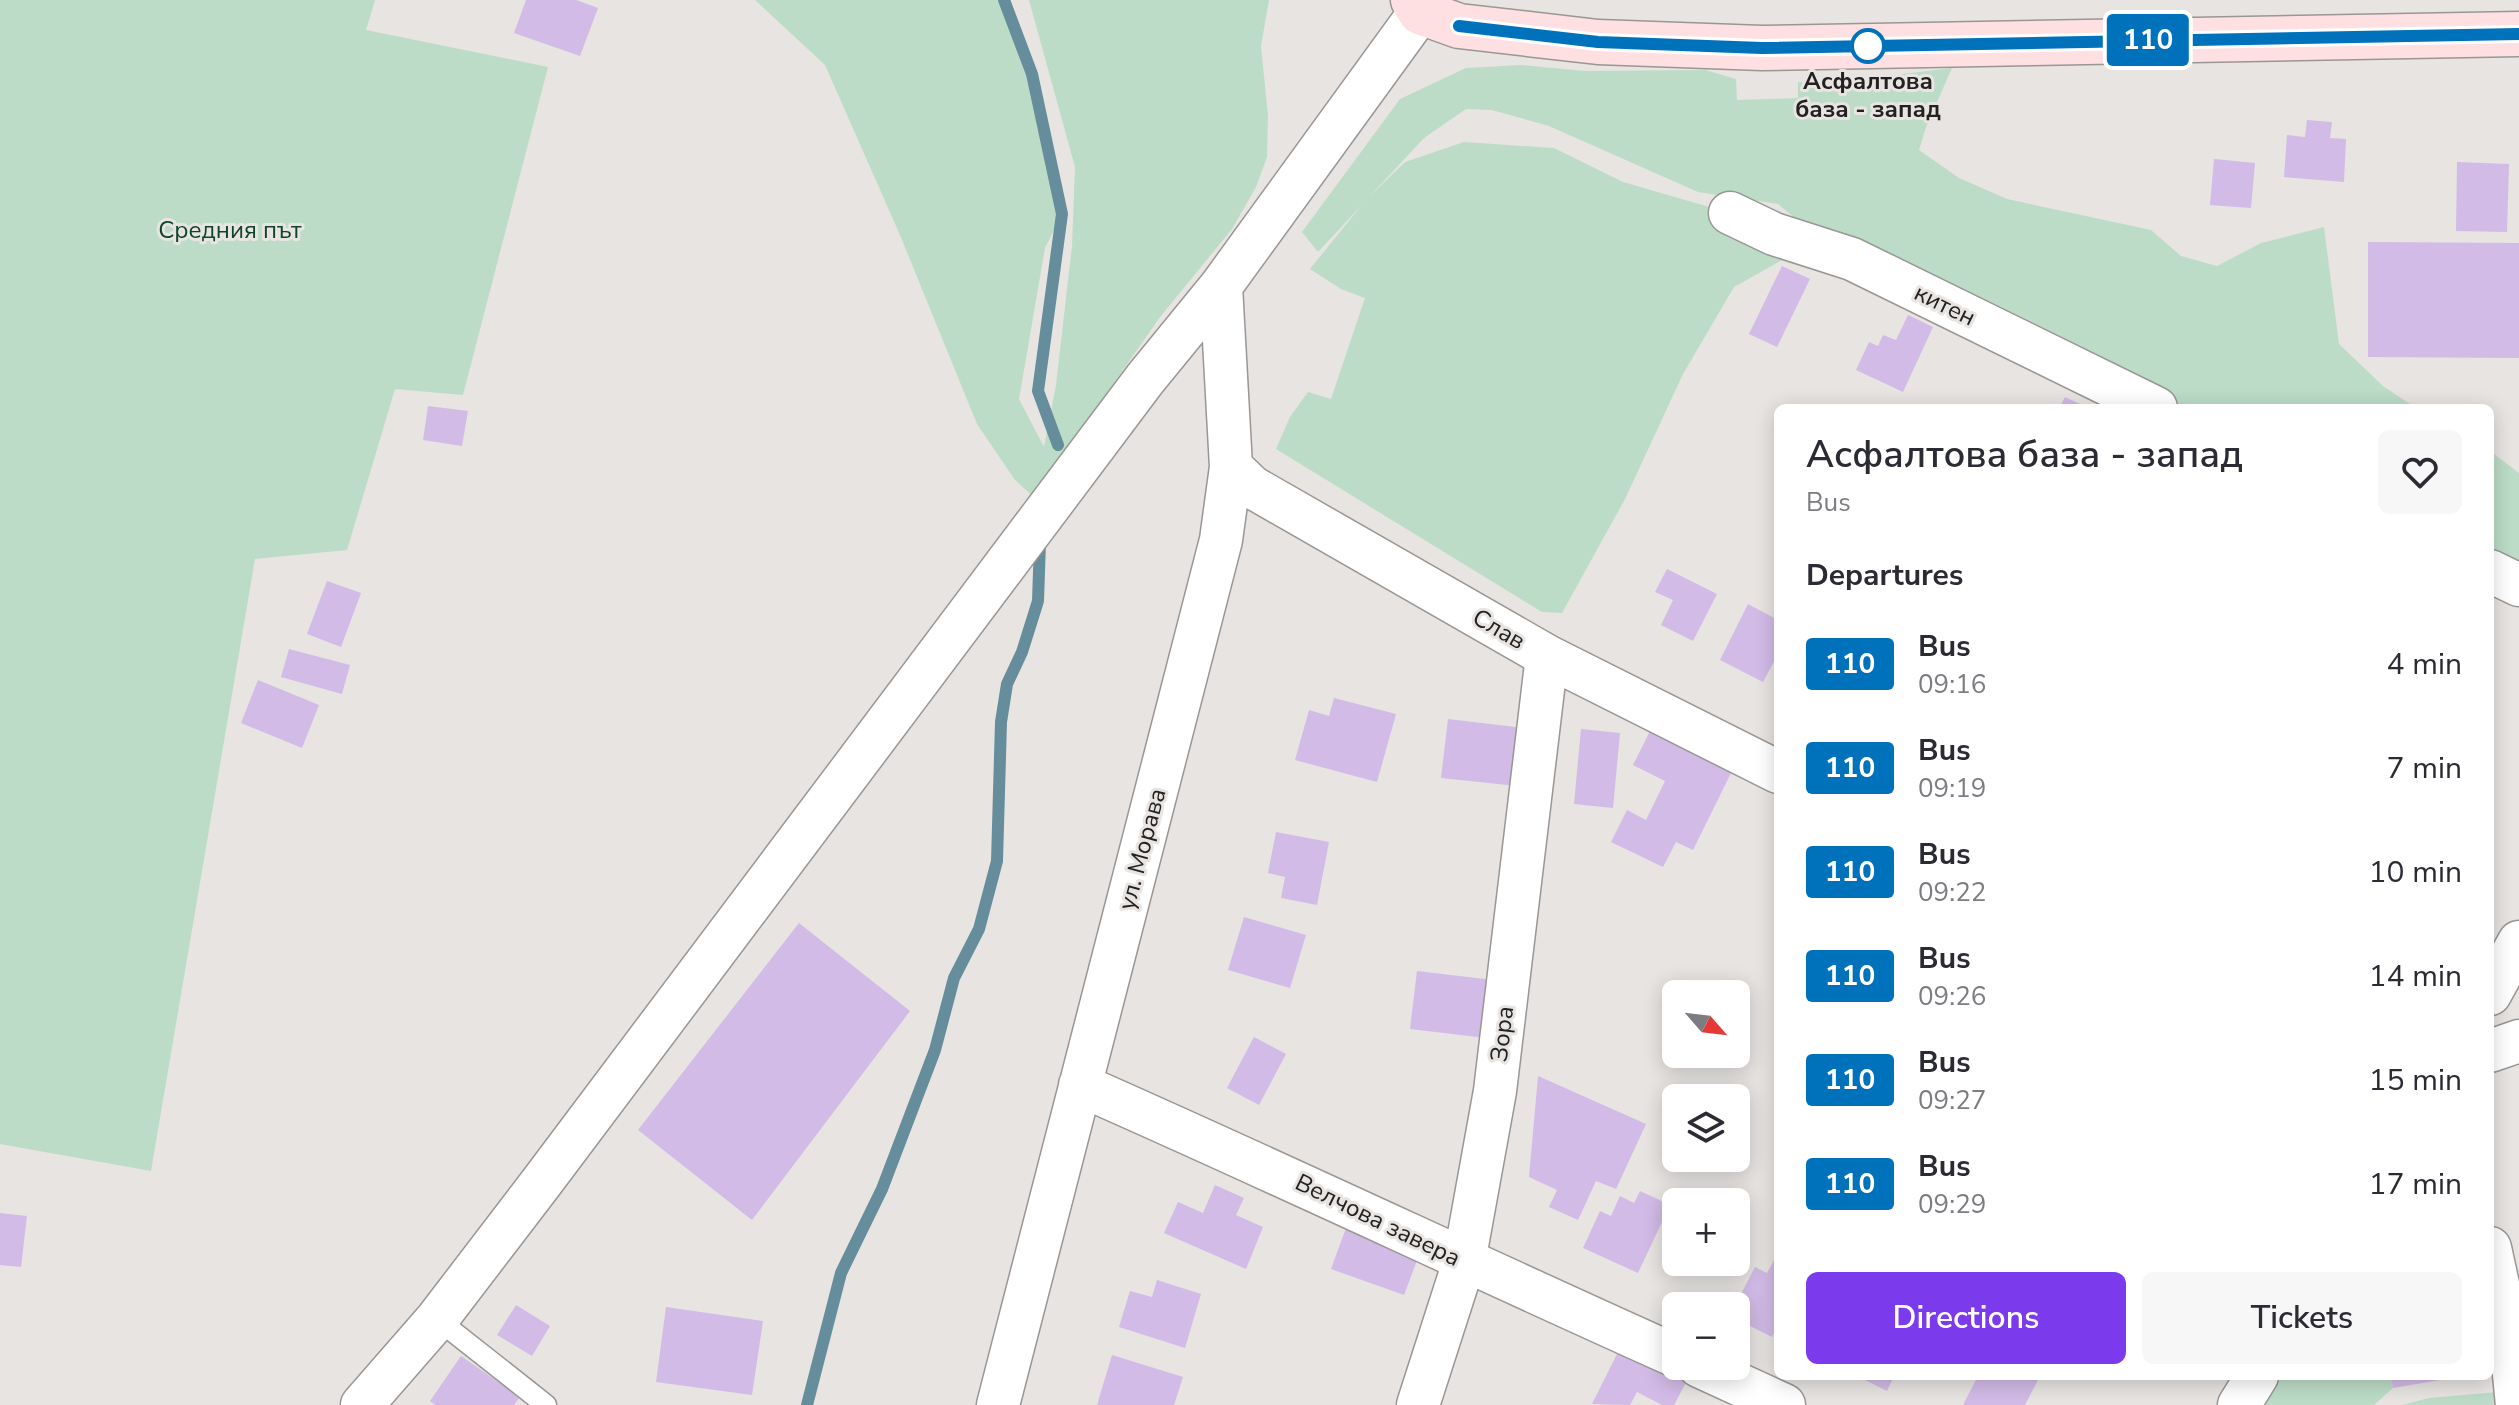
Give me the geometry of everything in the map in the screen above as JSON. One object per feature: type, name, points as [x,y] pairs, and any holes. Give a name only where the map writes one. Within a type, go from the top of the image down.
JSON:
[{"type":"street","points":[[362,1405],[437,1319],[1145,379],[1221,286],[1431,13],[1598,42],[1762,48],[2519,34]]},
{"type":"street","name":"китен","points":[[1730,213],[1774,234],[1852,259],[2148,404]]},
{"type":"street","name":"ул. Морава","points":[[998,1405],[1221,540],[1231,467],[1221,286]]},
{"type":"street","name":"Слав","points":[[1231,467],[1252,487],[1547,656],[1774,770]]},
{"type":"street","points":[[2494,573],[2519,585]]},
{"type":"street","name":"Зора","points":[[1418,1405],[1464,1262],[1495,1091],[1547,656]]},
{"type":"street","points":[[2494,987],[2519,942]]},
{"type":"street","points":[[2494,1050],[2519,1041]]},
{"type":"street","name":"Велчова завера","points":[[1080,1085],[1306,1184],[1464,1262],[1662,1350]]},
{"type":"street","points":[[2494,1266],[2511,1344],[2517,1405]]},
{"type":"street","points":[[1730,1380],[1784,1405]]},
{"type":"street","points":[[2239,1405],[2255,1380]]},
{"type":"lane","points":[[437,1319],[546,1405]]},
{"type":"green space","name":"Средния път","points":[[0,0],[375,0],[366,30],[548,67],[463,395],[395,389],[347,550],[255,559],[151,1171],[0,1144]]},
{"type":"green space","points":[[755,0],[1004,0],[1032,74],[1062,214],[1045,248],[1019,399],[1044,447],[1056,385],[1072,246],[1075,167],[1029,0],[1269,0],[1261,46],[1268,116],[1267,157],[1256,187],[1232,229],[1160,317],[1034,497],[1015,480],[977,424],[900,235],[825,65]]},
{"type":"green space","points":[[1522,65],[1585,71],[1705,70],[1736,79],[1737,100],[1798,98],[1798,82],[1820,84],[1952,68],[1919,150],[1959,178],[2007,199],[2151,230],[2181,256],[2217,266],[2261,243],[2324,227],[2339,344],[2383,386],[2410,404],[2147,404],[1829,246],[1778,204],[1698,192],[1549,126],[1492,110],[1466,109],[1424,138],[1318,252],[1302,232],[1400,99],[1466,68]]},
{"type":"green space","points":[[1464,142],[1554,148],[1623,182],[1730,213],[1811,244],[1734,287],[1683,374],[1625,499],[1562,613],[1542,612],[1276,449],[1290,417],[1308,392],[1331,399],[1365,298],[1341,289],[1310,269],[1365,201],[1405,162]]},
{"type":"green space","points":[[2494,454],[2519,473],[2519,594],[2494,582]]},
{"type":"green space","points":[[2277,1380],[2392,1380],[2393,1388],[2374,1405],[2262,1405]]},
{"type":"green space","points":[[2509,1391],[2510,1405],[2402,1405],[2429,1398]]},
{"type":"building","points":[[526,0],[576,0],[598,8],[580,56],[514,33]]},
{"type":"building","points":[[2307,120],[2332,122],[2330,138],[2346,139],[2344,182],[2284,177],[2287,135],[2305,137]]},
{"type":"building","points":[[2214,159],[2255,163],[2251,208],[2210,205]]},
{"type":"building","points":[[2457,162],[2509,164],[2507,232],[2456,231]]},
{"type":"building","points":[[2368,242],[2519,243],[2519,358],[2368,357]]},
{"type":"building","points":[[1782,266],[1810,279],[1777,347],[1749,334]]},
{"type":"building","points":[[1908,315],[1933,327],[1903,392],[1856,370],[1869,342],[1878,346],[1883,335],[1896,340]]},
{"type":"building","points":[[2065,397],[2080,404],[2061,404]]},
{"type":"building","points":[[428,406],[468,411],[462,446],[423,440]]},
{"type":"building","points":[[1667,569],[1717,594],[1693,641],[1661,625],[1673,600],[1655,592]]},
{"type":"building","points":[[327,581],[361,593],[341,647],[307,634]]},
{"type":"building","points":[[1748,604],[1774,618],[1774,661],[1763,682],[1720,660]]},
{"type":"building","points":[[289,649],[350,665],[342,694],[281,677]]},
{"type":"building","points":[[258,680],[319,705],[302,748],[241,723]]},
{"type":"building","points":[[1334,698],[1396,714],[1377,782],[1295,760],[1309,710],[1329,716]]},
{"type":"building","points":[[1448,719],[1524,728],[1517,786],[1441,778]]},
{"type":"building","points":[[1581,729],[1620,733],[1613,808],[1574,804]]},
{"type":"building","points":[[1651,729],[1733,769],[1693,850],[1676,842],[1663,867],[1611,842],[1627,810],[1646,820],[1665,781],[1633,765]]},
{"type":"building","points":[[1276,832],[1329,842],[1317,905],[1281,898],[1285,877],[1268,873]]},
{"type":"building","points":[[1244,917],[1306,935],[1290,988],[1228,970]]},
{"type":"building","points":[[799,923],[910,1011],[752,1220],[638,1130]]},
{"type":"building","points":[[1417,971],[1493,980],[1486,1038],[1410,1029]]},
{"type":"building","points":[[1254,1037],[1286,1054],[1259,1105],[1227,1088]]},
{"type":"building","points":[[1538,1076],[1646,1124],[1616,1189],[1596,1181],[1578,1220],[1549,1207],[1557,1190],[1529,1177]]},
{"type":"building","points":[[1215,1185],[1244,1198],[1236,1215],[1263,1227],[1246,1269],[1164,1233],[1178,1202],[1203,1213]]},
{"type":"building","points":[[1640,1191],[1662,1201],[1662,1222],[1638,1273],[1583,1248],[1600,1211],[1611,1216],[1620,1196],[1634,1203]]},
{"type":"building","points":[[0,1213],[27,1216],[21,1267],[0,1265]]},
{"type":"building","points":[[1349,1220],[1422,1247],[1404,1295],[1331,1269]]},
{"type":"building","points":[[1774,1260],[1772,1337],[1750,1326],[1750,1292],[1742,1292],[1755,1267],[1767,1273]]},
{"type":"building","points":[[1157,1280],[1201,1294],[1185,1348],[1119,1327],[1130,1291],[1152,1297]]},
{"type":"building","points":[[516,1305],[550,1326],[532,1356],[497,1335]]},
{"type":"building","points":[[666,1307],[763,1321],[752,1395],[656,1382]]},
{"type":"building","points":[[1621,1346],[1662,1360],[1662,1380],[1687,1380],[1674,1405],[1662,1405],[1637,1392],[1630,1405],[1592,1404]]},
{"type":"building","points":[[1112,1355],[1183,1377],[1174,1405],[1097,1405]]},
{"type":"building","points":[[461,1356],[520,1397],[514,1405],[435,1405],[430,1401]]},
{"type":"building","points":[[1865,1380],[1892,1380],[1887,1391]]},
{"type":"building","points":[[1976,1380],[2038,1380],[2025,1405],[1963,1405]]},
{"type":"building","points":[[2392,1380],[2440,1380],[2393,1388]]},
{"type":"waterway","points":[[1004,0],[1032,74],[1062,214],[1038,391],[1058,445]]},
{"type":"waterway","points":[[807,1405],[841,1273],[882,1189],[935,1050],[954,978],[979,929],[997,861],[1001,722],[1007,684],[1022,652],[1038,601],[1040,542]]},
{"type":"bus line","name":"110","points":[[1459,26],[1598,42],[1762,48],[2519,34]]},
{"type":"place","name":"Асфалтова база - запад","points":[[1868,46]]}]
